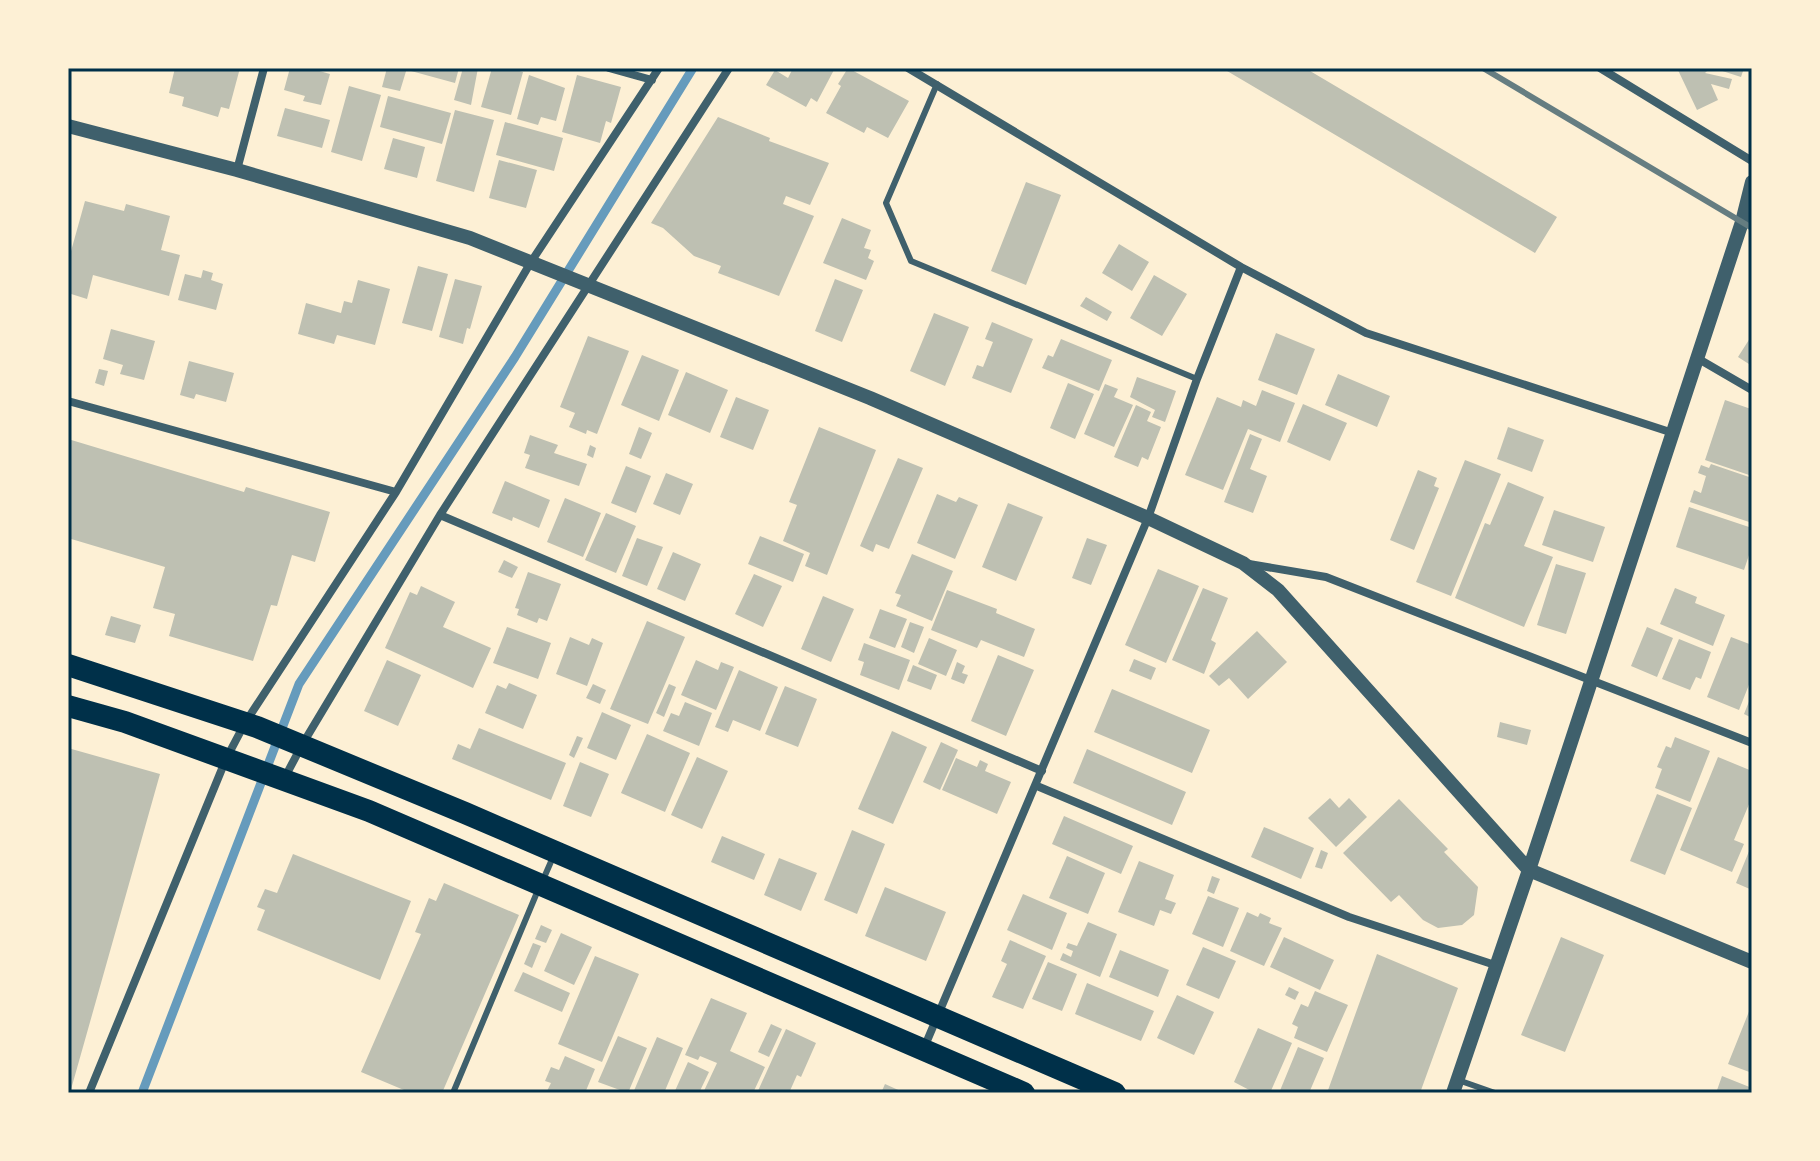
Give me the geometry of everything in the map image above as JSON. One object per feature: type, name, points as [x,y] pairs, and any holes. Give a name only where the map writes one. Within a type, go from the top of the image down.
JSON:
[{"type":"highway","points":[[68,665],[251,725],[1115,1093]]},
{"type":"highway","points":[[68,706],[125,722],[277,777],[453,846],[1024,1093]]},
{"type":"street","points":[[237,170],[264,68]]},
{"type":"street","points":[[609,68],[652,80]]},
{"type":"street","points":[[89,1093],[251,725],[396,492],[531,262],[659,68]]},
{"type":"street","points":[[277,777],[295,743],[440,515],[582,282],[729,68]]},
{"type":"street","points":[[908,68],[1241,267],[1366,333],[1673,433]]},
{"type":"street","points":[[1600,68],[1752,161]]},
{"type":"street","points":[[68,126],[237,170],[470,238],[870,398],[1148,518],[1243,563],[1289,601],[1529,870],[1752,962]]},
{"type":"street","points":[[1455,1086],[1673,433],[1752,182]]},
{"type":"street","points":[[924,1049],[1148,518],[1241,267]]},
{"type":"street","points":[[1697,358],[1752,390]]},
{"type":"street","points":[[68,401],[396,492]]},
{"type":"street","points":[[440,515],[1042,771]]},
{"type":"street","points":[[1243,563],[1326,577],[1752,743]]},
{"type":"street","points":[[1037,786],[1349,917],[1495,965]]},
{"type":"lane","points":[[937,84],[886,203],[911,261],[1197,379]]},
{"type":"lane","points":[[453,1093],[555,853]]},
{"type":"lane","points":[[1455,1086],[1495,1093]]},
{"type":"building","points":[[175,68],[240,68],[229,109],[221,107],[218,117],[182,106],[184,97],[169,93]]},
{"type":"building","points":[[290,68],[309,68],[330,74],[321,105],[303,101],[305,96],[284,90]]},
{"type":"building","points":[[387,68],[407,68],[400,91],[382,87]]},
{"type":"building","points":[[412,68],[459,68],[455,83],[411,71]]},
{"type":"building","points":[[463,68],[478,68],[471,105],[454,100]]},
{"type":"building","points":[[492,68],[523,72],[511,115],[481,107]]},
{"type":"building","points":[[793,68],[835,68],[817,102],[811,98],[806,107],[766,85],[775,70],[788,78]]},
{"type":"building","points":[[848,68],[909,101],[888,138],[867,127],[864,133],[826,113]]},
{"type":"building","points":[[1222,68],[1305,68],[1557,217],[1535,253]]},
{"type":"building","points":[[1677,68],[1710,68],[1705,73],[1732,79],[1729,89],[1711,84],[1718,100],[1697,110]]},
{"type":"building","points":[[1713,68],[1744,68],[1741,77]]},
{"type":"building","points":[[529,75],[565,88],[556,121],[541,117],[538,125],[517,119]]},
{"type":"building","points":[[577,75],[621,87],[611,123],[606,121],[600,143],[562,132]]},
{"type":"building","points":[[349,86],[381,95],[362,161],[331,152]]},
{"type":"building","points":[[388,96],[451,113],[442,144],[380,127]]},
{"type":"building","points":[[285,108],[330,120],[322,148],[277,136]]},
{"type":"building","points":[[455,110],[494,120],[474,192],[436,181]]},
{"type":"building","points":[[718,117],[770,138],[769,141],[829,163],[810,205],[786,196],[783,204],[814,216],[779,296],[718,273],[721,266],[694,256],[663,228],[651,223]]},
{"type":"building","points":[[505,122],[563,138],[554,171],[496,155]]},
{"type":"building","points":[[393,138],[425,147],[417,178],[384,169]]},
{"type":"building","points":[[499,160],[537,170],[526,208],[489,198]]},
{"type":"building","points":[[1026,182],[1061,195],[1026,285],[991,271]]},
{"type":"building","points":[[85,201],[124,211],[126,204],[170,216],[161,250],[180,255],[169,296],[93,275],[87,299],[68,293],[68,262]]},
{"type":"building","points":[[842,218],[871,230],[864,248],[871,250],[868,258],[874,261],[866,280],[823,263]]},
{"type":"building","points":[[1119,244],[1149,262],[1132,291],[1102,273]]},
{"type":"building","points":[[418,266],[448,274],[432,331],[402,323]]},
{"type":"building","points":[[203,270],[213,273],[211,280],[223,284],[216,310],[178,300],[185,274],[201,278]]},
{"type":"building","points":[[1154,275],[1187,294],[1162,336],[1130,318]]},
{"type":"building","points":[[455,279],[482,286],[463,344],[439,337]]},
{"type":"building","points":[[835,279],[863,290],[842,342],[815,331]]},
{"type":"building","points":[[358,280],[390,289],[375,345],[337,335],[334,344],[298,334],[306,303],[341,313],[344,301],[352,303]]},
{"type":"building","points":[[1086,297],[1112,312],[1107,321],[1080,306]]},
{"type":"building","points":[[934,313],[969,327],[945,386],[910,371]]},
{"type":"building","points":[[992,322],[1033,339],[1011,393],[972,378],[977,365],[983,367],[993,342],[985,339]]},
{"type":"building","points":[[111,329],[155,341],[144,380],[120,374],[123,365],[103,359]]},
{"type":"building","points":[[1276,333],[1315,349],[1297,395],[1258,380]]},
{"type":"building","points":[[1752,335],[1752,366],[1738,357]]},
{"type":"building","points":[[588,336],[629,351],[597,434],[587,430],[586,434],[569,427],[575,413],[560,407]]},
{"type":"building","points":[[1061,339],[1112,360],[1099,391],[1042,368],[1048,355],[1053,357]]},
{"type":"building","points":[[642,355],[679,370],[659,421],[621,405]]},
{"type":"building","points":[[189,361],[234,373],[226,402],[196,394],[194,399],[180,395]]},
{"type":"building","points":[[99,369],[108,371],[104,386],[95,383]]},
{"type":"building","points":[[686,372],[728,390],[710,433],[668,415]]},
{"type":"building","points":[[1338,374],[1390,396],[1377,427],[1325,405]]},
{"type":"building","points":[[1137,377],[1176,391],[1165,422],[1152,417],[1155,410],[1130,397]]},
{"type":"building","points":[[1068,383],[1094,394],[1075,439],[1050,428]]},
{"type":"building","points":[[1105,384],[1118,389],[1114,397],[1133,405],[1114,447],[1084,434]]},
{"type":"building","points":[[1262,390],[1295,403],[1280,442],[1248,429],[1223,490],[1185,475],[1217,397],[1241,407],[1243,400],[1256,406]]},
{"type":"building","points":[[736,397],[769,410],[753,450],[720,437]]},
{"type":"building","points":[[1725,400],[1751,409],[1752,476],[1705,460]]},
{"type":"building","points":[[1303,404],[1347,423],[1330,461],[1287,442]]},
{"type":"building","points":[[1136,405],[1151,412],[1147,421],[1161,427],[1148,460],[1142,457],[1138,467],[1114,457]]},
{"type":"building","points":[[639,427],[652,433],[641,459],[629,454]]},
{"type":"building","points":[[819,427],[876,450],[827,575],[805,566],[810,553],[783,541],[797,505],[789,502]]},
{"type":"building","points":[[1508,427],[1544,440],[1532,472],[1497,459]]},
{"type":"building","points":[[1250,434],[1262,439],[1250,469],[1267,476],[1253,513],[1224,502]]},
{"type":"building","points":[[530,435],[558,445],[554,453],[587,464],[579,486],[525,468],[530,455],[524,453]]},
{"type":"building","points":[[68,439],[244,492],[246,487],[330,512],[315,562],[292,555],[277,606],[271,605],[253,661],[169,636],[175,614],[153,608],[165,567],[68,538]]},
{"type":"building","points":[[590,445],[596,448],[593,458],[587,455]]},
{"type":"building","points":[[898,458],[923,468],[889,549],[876,544],[873,552],[860,546]]},
{"type":"building","points":[[1465,460],[1501,474],[1451,596],[1416,582]]},
{"type":"building","points":[[1711,464],[1752,478],[1752,523],[1690,502],[1694,490],[1701,493],[1706,476],[1698,473],[1701,465],[1709,468]]},
{"type":"building","points":[[626,466],[651,476],[636,513],[611,503]]},
{"type":"building","points":[[1418,470],[1437,478],[1434,486],[1439,488],[1414,550],[1390,540]]},
{"type":"building","points":[[666,473],[693,484],[680,515],[653,504]]},
{"type":"building","points":[[505,481],[550,500],[539,528],[513,517],[512,521],[492,513]]},
{"type":"building","points":[[1508,482],[1544,497],[1524,546],[1553,557],[1524,627],[1455,598],[1485,523],[1490,525]]},
{"type":"building","points":[[937,494],[956,502],[959,497],[978,505],[955,559],[917,543]]},
{"type":"building","points":[[565,498],[601,513],[583,557],[547,542]]},
{"type":"building","points":[[1008,503],[1043,517],[1016,581],[982,567]]},
{"type":"building","points":[[1689,507],[1752,528],[1752,546],[1744,570],[1676,547]]},
{"type":"building","points":[[1554,510],[1605,527],[1593,562],[1542,545]]},
{"type":"building","points":[[606,513],[636,526],[616,573],[585,560]]},
{"type":"building","points":[[760,536],[804,554],[793,582],[748,564]]},
{"type":"building","points":[[637,538],[663,547],[647,586],[622,576]]},
{"type":"building","points":[[1087,538],[1107,545],[1091,585],[1072,578]]},
{"type":"building","points":[[673,552],[701,564],[685,601],[657,589]]},
{"type":"building","points":[[912,554],[953,571],[932,621],[896,606],[901,595],[895,593]]},
{"type":"building","points":[[504,560],[518,567],[512,578],[498,572]]},
{"type":"building","points":[[1556,564],[1586,573],[1566,634],[1537,625]]},
{"type":"building","points":[[1158,569],[1199,586],[1166,663],[1125,645]]},
{"type":"building","points":[[528,572],[561,584],[547,621],[539,618],[537,623],[517,615],[519,609],[515,608]]},
{"type":"building","points":[[754,574],[782,586],[763,627],[735,614]]},
{"type":"building","points":[[421,586],[455,602],[443,627],[491,648],[473,688],[385,648],[410,592],[417,595]]},
{"type":"building","points":[[1203,588],[1228,598],[1211,640],[1216,643],[1204,674],[1172,660]]},
{"type":"building","points":[[1675,588],[1697,597],[1695,603],[1725,615],[1713,646],[1660,624]]},
{"type":"building","points":[[947,590],[997,609],[996,613],[1035,629],[1024,657],[981,640],[977,648],[931,630]]},
{"type":"building","points":[[823,596],[854,609],[831,662],[801,649]]},
{"type":"building","points":[[880,609],[907,619],[895,648],[869,638]]},
{"type":"building","points":[[111,616],[141,625],[135,643],[105,635]]},
{"type":"building","points":[[647,621],[685,637],[648,724],[610,709]]},
{"type":"building","points":[[910,622],[924,627],[914,653],[901,647]]},
{"type":"building","points":[[507,627],[551,643],[538,679],[493,663]]},
{"type":"building","points":[[1647,627],[1673,638],[1657,677],[1631,666]]},
{"type":"building","points":[[1257,631],[1287,662],[1248,699],[1229,678],[1219,686],[1209,676]]},
{"type":"building","points":[[570,637],[589,645],[592,638],[603,643],[587,686],[556,674]]},
{"type":"building","points":[[1731,637],[1752,645],[1752,677],[1739,710],[1707,697]]},
{"type":"building","points":[[929,638],[957,650],[946,676],[918,664]]},
{"type":"building","points":[[1679,639],[1711,652],[1701,679],[1696,677],[1690,690],[1662,679]]},
{"type":"building","points":[[864,643],[910,660],[899,690],[860,675],[864,662],[858,660]]},
{"type":"building","points":[[998,655],[1034,670],[1006,736],[971,721]]},
{"type":"building","points":[[1134,659],[1156,668],[1151,680],[1129,671]]},
{"type":"building","points":[[387,660],[421,675],[398,726],[364,711]]},
{"type":"building","points":[[696,660],[718,670],[721,662],[734,667],[716,710],[681,695]]},
{"type":"building","points":[[957,662],[965,666],[962,673],[968,675],[964,684],[951,679]]},
{"type":"building","points":[[913,665],[937,675],[931,690],[907,681]]},
{"type":"building","points":[[739,670],[778,687],[760,731],[733,720],[728,732],[715,727]]},
{"type":"building","points":[[509,683],[537,695],[523,729],[485,713],[497,685],[506,689]]},
{"type":"building","points":[[593,684],[606,690],[600,704],[586,698]]},
{"type":"building","points":[[669,684],[676,687],[664,717],[656,713]]},
{"type":"building","points":[[785,686],[817,699],[798,747],[765,734]]},
{"type":"building","points":[[1112,689],[1210,730],[1192,773],[1094,732]]},
{"type":"building","points":[[1752,694],[1752,718],[1744,714]]},
{"type":"building","points":[[685,702],[712,713],[699,746],[663,731],[671,713],[679,716]]},
{"type":"building","points":[[602,712],[631,725],[616,760],[587,748]]},
{"type":"building","points":[[1500,722],[1531,730],[1527,745],[1497,737]]},
{"type":"building","points":[[479,728],[566,763],[551,800],[452,759],[458,744],[470,749]]},
{"type":"building","points":[[892,731],[927,747],[893,824],[858,809]]},
{"type":"building","points":[[647,734],[690,753],[665,812],[621,793]]},
{"type":"building","points":[[577,736],[583,738],[574,758],[569,755]]},
{"type":"building","points":[[1675,737],[1710,751],[1690,802],[1655,788],[1662,769],[1657,767],[1666,746],[1671,748]]},
{"type":"building","points":[[941,742],[958,750],[940,790],[923,782]]},
{"type":"building","points":[[68,748],[160,774],[70,1093],[68,1093]]},
{"type":"building","points":[[1087,749],[1186,792],[1172,825],[1073,783]]},
{"type":"building","points":[[697,757],[728,771],[702,829],[671,815]]},
{"type":"building","points":[[1718,757],[1752,771],[1752,797],[1734,840],[1744,844],[1732,872],[1680,850]]},
{"type":"building","points":[[956,758],[977,767],[980,760],[988,764],[985,771],[1011,782],[997,814],[942,790]]},
{"type":"building","points":[[580,762],[609,774],[591,817],[563,806]]},
{"type":"building","points":[[1657,794],[1692,808],[1665,875],[1630,861]]},
{"type":"building","points":[[1330,798],[1339,808],[1349,798],[1367,817],[1336,847],[1308,818]]},
{"type":"building","points":[[1399,799],[1448,849],[1444,852],[1478,887],[1474,915],[1462,925],[1438,928],[1423,920],[1399,895],[1391,902],[1343,853]]},
{"type":"building","points":[[1064,816],[1133,846],[1121,874],[1052,844]]},
{"type":"building","points":[[1264,827],[1314,848],[1301,879],[1251,857]]},
{"type":"building","points":[[852,830],[885,844],[857,914],[824,900]]},
{"type":"building","points":[[722,836],[765,854],[754,880],[711,862]]},
{"type":"building","points":[[1752,844],[1752,890],[1736,883]]},
{"type":"building","points":[[1321,850],[1328,853],[1322,869],[1315,867]]},
{"type":"building","points":[[293,854],[411,901],[380,980],[257,930],[265,910],[257,907],[265,889],[277,893]]},
{"type":"building","points":[[1067,856],[1105,873],[1088,914],[1049,898]]},
{"type":"building","points":[[779,858],[817,873],[801,911],[764,895]]},
{"type":"building","points":[[1139,861],[1174,875],[1165,899],[1176,903],[1171,914],[1160,910],[1154,926],[1118,912]]},
{"type":"building","points":[[1212,876],[1220,879],[1214,894],[1207,891]]},
{"type":"building","points":[[444,883],[519,915],[442,1093],[411,1093],[361,1072],[421,934],[415,932],[429,898],[436,901]]},
{"type":"building","points":[[885,887],[946,912],[926,961],[865,936]]},
{"type":"building","points":[[1023,894],[1067,913],[1052,950],[1007,930]]},
{"type":"building","points":[[1208,896],[1239,908],[1223,947],[1192,934]]},
{"type":"building","points":[[1247,912],[1271,918],[1269,923],[1282,928],[1264,966],[1230,951]]},
{"type":"building","points":[[1088,922],[1117,934],[1100,977],[1060,960],[1063,953],[1071,957],[1073,951],[1066,948],[1068,943],[1077,946]]},
{"type":"building","points":[[541,925],[552,930],[546,943],[535,939]]},
{"type":"building","points":[[561,933],[592,947],[574,985],[544,971]]},
{"type":"building","points":[[1284,937],[1334,960],[1320,990],[1270,967]]},
{"type":"building","points":[[1561,937],[1604,955],[1565,1052],[1521,1035]]},
{"type":"building","points":[[1010,940],[1046,956],[1023,1009],[992,997],[1007,964],[1001,961]]},
{"type":"building","points":[[533,943],[541,946],[532,968],[524,964]]},
{"type":"building","points":[[1203,947],[1236,961],[1219,999],[1186,985]]},
{"type":"building","points":[[1120,950],[1169,970],[1158,997],[1109,977]]},
{"type":"building","points":[[1377,954],[1458,988],[1420,1093],[1327,1093]]},
{"type":"building","points":[[595,956],[639,974],[602,1062],[558,1044]]},
{"type":"building","points":[[1048,962],[1077,974],[1062,1011],[1032,999]]},
{"type":"building","points":[[523,972],[570,993],[562,1012],[514,991]]},
{"type":"building","points":[[1087,983],[1154,1011],[1141,1041],[1075,1014]]},
{"type":"building","points":[[1289,987],[1299,992],[1295,1000],[1285,995]]},
{"type":"building","points":[[1315,991],[1348,1005],[1327,1052],[1294,1038],[1298,1027],[1292,1024],[1301,1004],[1308,1007]]},
{"type":"building","points":[[1177,995],[1214,1012],[1194,1055],[1157,1038]]},
{"type":"building","points":[[711,998],[747,1013],[730,1051],[765,1067],[753,1093],[703,1093],[717,1063],[700,1056],[698,1060],[685,1055]]},
{"type":"building","points":[[1752,1010],[1752,1073],[1728,1064]]},
{"type":"building","points":[[771,1024],[782,1029],[769,1057],[758,1052]]},
{"type":"building","points":[[1258,1028],[1292,1043],[1270,1093],[1255,1093],[1234,1082]]},
{"type":"building","points":[[786,1029],[816,1043],[801,1077],[797,1075],[789,1093],[757,1093]]},
{"type":"building","points":[[618,1036],[647,1048],[628,1093],[598,1082]]},
{"type":"building","points":[[657,1037],[683,1048],[664,1093],[633,1093]]},
{"type":"building","points":[[1298,1047],[1324,1058],[1309,1093],[1279,1093]]},
{"type":"building","points":[[565,1056],[595,1069],[585,1093],[546,1093],[551,1083],[545,1081],[551,1067],[559,1070]]},
{"type":"building","points":[[688,1062],[709,1072],[699,1093],[674,1093]]},
{"type":"building","points":[[1722,1076],[1752,1088],[1752,1093],[1716,1093]]},
{"type":"building","points":[[885,1084],[905,1093],[881,1093]]},
{"type":"waterway","points":[[142,1093],[299,684],[515,357],[693,68]]},
{"type":"railway","points":[[1483,68],[1752,228]]}]
